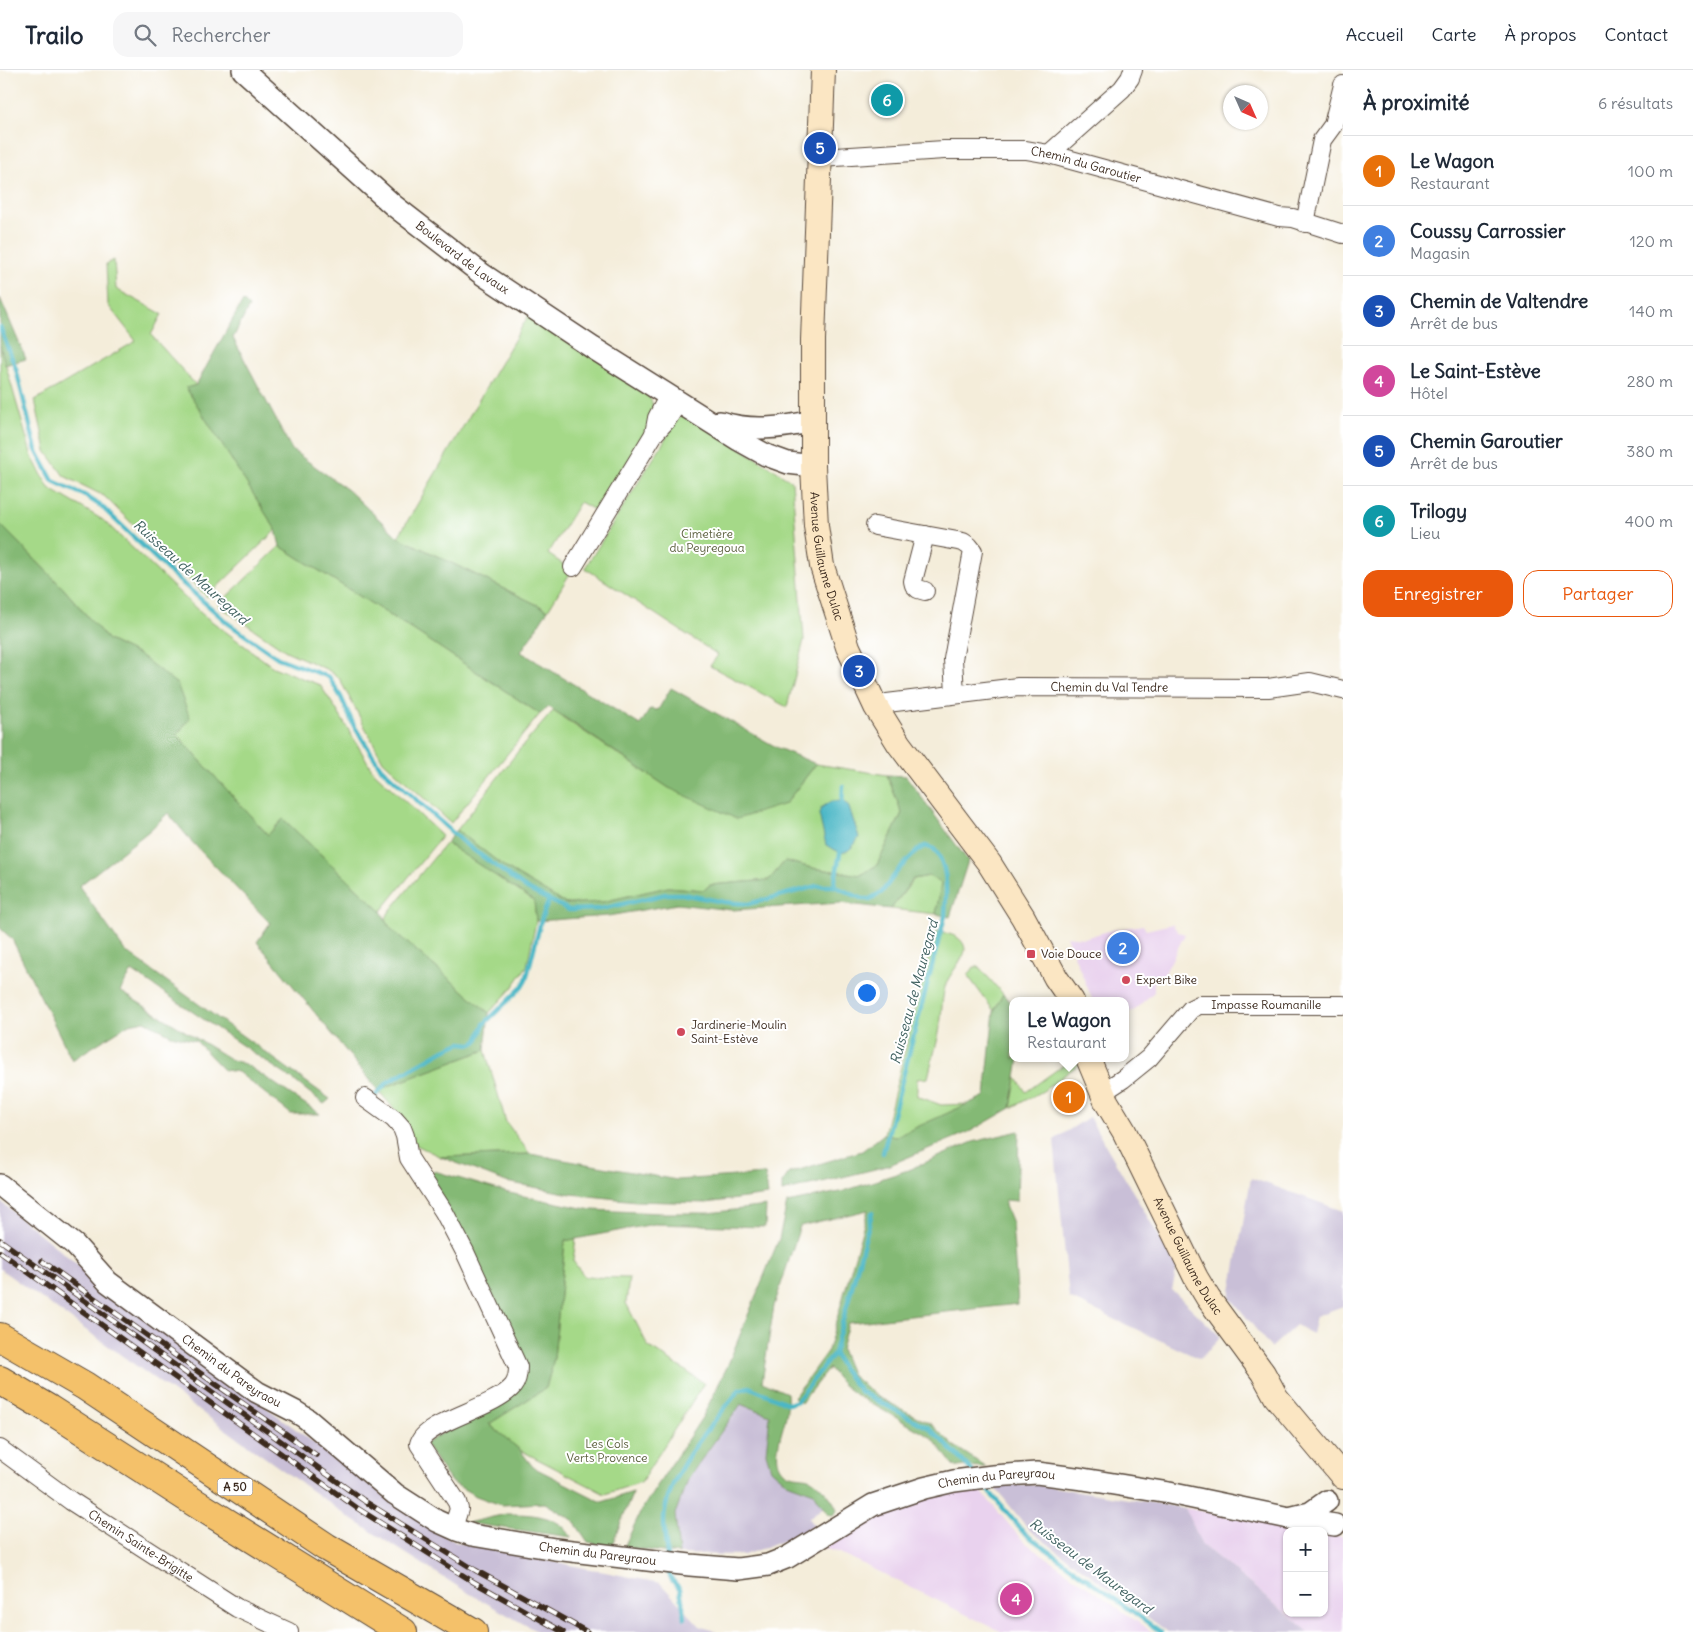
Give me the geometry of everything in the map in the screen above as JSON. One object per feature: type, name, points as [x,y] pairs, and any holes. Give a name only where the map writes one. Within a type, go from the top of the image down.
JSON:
[{"type":"highway","name":"A 50","points":[[0,1337],[85,1386],[326,1547],[473,1632]]},
{"type":"highway","name":"A 50","points":[[0,1380],[50,1409],[189,1499],[403,1632]]},
{"type":"main road","name":"Avenue Guillaume Dulac","points":[[823,70],[813,340],[813,466],[816,526],[822,566],[848,647],[876,707],[899,744],[989,863],[1024,917],[1056,978],[1069,997]]},
{"type":"main road","name":"Avenue Guillaume Dulac","points":[[1056,978],[1062,997]]},
{"type":"main road","name":"Avenue Guillaume Dulac","points":[[1090,1062],[1107,1089]]},
{"type":"main road","name":"Avenue Guillaume Dulac","points":[[1100,1062],[1107,1089],[1124,1132],[1196,1278],[1208,1298],[1264,1373],[1276,1396],[1343,1477]]},
{"type":"main road","name":"Avenue Guillaume Dulac","points":[[1264,1373],[1283,1389],[1343,1458]]},
{"type":"street","name":"Boulevard de Lavaux","points":[[243,70],[393,205],[482,274],[593,348],[703,416],[756,438],[766,455],[788,463],[813,466]]},
{"type":"street","points":[[1049,154],[1122,89],[1133,70]]},
{"type":"street","points":[[1305,223],[1322,140],[1334,125],[1343,84]]},
{"type":"street","name":"Chemin du Garoutier","points":[[820,158],[944,150],[1026,150],[1049,154],[1279,217],[1293,218],[1343,234]]},
{"type":"street","points":[[573,566],[654,434],[666,421],[674,398]]},
{"type":"street","points":[[756,438],[813,421]]},
{"type":"street","points":[[875,526],[963,542],[970,546],[973,552],[953,659],[955,694]]},
{"type":"street","points":[[925,535],[913,581],[918,589],[925,590]]},
{"type":"street","name":"Chemin du Val Tendre","points":[[876,707],[888,702],[1018,686],[1268,688],[1310,682],[1341,689]]},
{"type":"street","name":"Impasse Roumanille","points":[[1107,1089],[1124,1079],[1148,1058],[1191,1009],[1199,1005],[1343,1005]]},
{"type":"street","points":[[365,1098],[394,1119],[402,1128],[409,1158],[444,1212],[465,1252],[518,1367],[516,1381],[503,1395],[438,1426],[423,1435],[420,1440],[419,1444],[457,1502],[459,1509],[453,1528]]},
{"type":"street","name":"Chemin du Pareyraou","points":[[0,1185],[75,1245],[108,1282],[257,1392],[307,1419],[395,1494],[437,1521],[472,1535],[555,1549],[738,1569],[768,1565],[788,1557],[873,1505],[924,1488],[954,1481],[1037,1473],[1169,1493],[1289,1518],[1339,1525]]},
{"type":"street","name":"Chemin Sainte-Brigitte","points":[[0,1449],[71,1501],[238,1608],[289,1632]]},
{"type":"street","name":"Chemin du Pareyraou","points":[[1289,1518],[1310,1513],[1335,1494]]},
{"type":"street","name":"Chemin du Pareyraou","points":[[1335,1494],[1325,1507],[1326,1516],[1339,1525]]},
{"type":"shaded area","points":[[1172,924],[1178,932],[1185,934],[1164,975],[1154,982],[1154,992],[1133,1011],[1129,1012],[1129,997],[1091,997],[1066,936],[1084,938],[1112,930],[1143,925],[1146,930]]},
{"type":"shaded area","points":[[1089,1117],[1177,1267],[1172,1290],[1221,1337],[1200,1359],[1069,1298],[1054,1140]]},
{"type":"shaded area","points":[[1251,1178],[1343,1211],[1343,1306],[1316,1316],[1312,1334],[1296,1325],[1271,1348],[1230,1297]]},
{"type":"shaded area","points":[[0,1201],[95,1279],[385,1496],[455,1542],[660,1583],[700,1626],[717,1632],[538,1632],[465,1591],[350,1518],[0,1269]]},
{"type":"shaded area","points":[[741,1404],[770,1415],[766,1453],[787,1483],[814,1493],[824,1507],[808,1518],[814,1526],[794,1537],[744,1555],[679,1554],[675,1514],[689,1477]]},
{"type":"shaded area","points":[[1034,1484],[1185,1508],[1202,1545],[1283,1611],[1283,1617],[1291,1617],[1309,1632],[1168,1632],[1029,1530],[994,1486]]},
{"type":"shaded area","points":[[980,1490],[1022,1540],[1152,1632],[1002,1632],[840,1553],[823,1548],[885,1508],[930,1495]]},
{"type":"shaded area","points":[[1185,1508],[1287,1527],[1283,1527],[1283,1611],[1202,1545]]},
{"type":"shaded area","points":[[1328,1535],[1343,1537],[1343,1632],[1309,1632],[1291,1617],[1328,1617]]},
{"type":"green space","points":[[114,260],[116,289],[162,314],[151,335],[196,385],[187,388],[276,530],[207,597],[104,496],[64,476],[46,451],[35,400],[136,341],[108,305],[106,264]]},
{"type":"green space","points":[[0,298],[26,359],[5,365],[0,345]]},
{"type":"green space","points":[[243,301],[249,307],[233,338],[292,450],[348,490],[398,537],[548,610],[521,652],[640,725],[650,709],[658,710],[671,688],[778,748],[816,764],[785,804],[737,819],[669,788],[549,707],[540,714],[418,633],[280,546],[276,530],[186,388],[196,385]]},
{"type":"green space","points":[[530,313],[644,391],[652,401],[653,408],[653,421],[598,512],[580,502],[548,554],[572,570],[548,610],[398,537]]},
{"type":"green space","points":[[0,345],[32,457],[49,488],[103,520],[202,614],[273,667],[320,685],[373,771],[442,836],[381,911],[283,819],[268,835],[177,735],[141,656],[108,640],[62,587],[0,524]]},
{"type":"green space","name":"Cimetière du Peyregoua","points":[[683,411],[792,481],[804,640],[787,707],[710,666],[718,655],[585,568]]},
{"type":"green space","points":[[0,524],[62,587],[108,640],[141,656],[177,684],[190,718],[177,735],[268,835],[283,819],[381,911],[390,928],[489,1013],[485,1050],[378,1090],[257,942],[270,923],[192,842],[168,813],[149,831],[79,886],[125,951],[330,1099],[324,1104],[292,1079],[132,971],[120,991],[230,1059],[247,1065],[320,1114],[291,1114],[238,1072],[224,1070],[196,1041],[171,1035],[145,1021],[129,1024],[72,1060],[12,939],[0,928]]},
{"type":"green space","points":[[280,546],[418,633],[540,714],[451,823],[383,761],[339,678],[328,670],[286,651],[218,605]]},
{"type":"green space","points":[[553,711],[669,788],[785,804],[816,764],[887,775],[902,813],[877,865],[861,875],[812,868],[785,861],[769,880],[710,885],[704,890],[668,887],[602,902],[566,904],[506,868],[457,830],[519,750]]},
{"type":"green space","points":[[887,775],[906,776],[968,861],[950,917],[936,914],[941,883],[929,876],[913,879],[891,909],[840,903],[732,910],[677,904],[608,916],[536,921],[534,901],[446,843],[457,830],[506,868],[566,904],[602,902],[668,887],[704,890],[710,885],[769,880],[785,861],[812,868],[861,875],[877,865],[902,813]]},
{"type":"green space","points":[[446,843],[534,901],[536,921],[527,966],[512,988],[489,1013],[390,928],[386,918]]},
{"type":"green space","points":[[929,876],[941,883],[936,914],[891,909],[914,879]]},
{"type":"green space","points":[[935,931],[958,938],[964,945],[965,950],[945,987],[939,1033],[928,1078],[917,1079],[917,1096],[941,1105],[969,1104],[895,1137],[884,1134]]},
{"type":"green space","points":[[974,967],[979,967],[1003,994],[994,1011],[968,976]]},
{"type":"green space","points":[[1003,994],[1009,1001],[1009,1062],[1018,1062],[1011,1108],[971,1131],[887,1166],[782,1192],[782,1183],[789,1173],[862,1151],[884,1134],[895,1137],[985,1096],[994,1011]]},
{"type":"green space","points":[[485,1050],[506,1122],[530,1154],[441,1157],[412,1143],[406,1123],[378,1090]]},
{"type":"green space","points":[[1067,1062],[1077,1062],[1079,1064],[1043,1091],[1011,1108],[1016,1077],[1026,1092]]},
{"type":"green space","points":[[1019,1131],[1017,1201],[1005,1200],[1005,1206],[1012,1223],[1018,1304],[848,1323],[841,1349],[852,1376],[878,1397],[931,1424],[953,1445],[986,1467],[954,1466],[932,1438],[856,1395],[842,1384],[829,1368],[801,1403],[794,1397],[828,1350],[868,1210],[800,1226],[774,1306],[762,1382],[787,1393],[786,1415],[778,1446],[780,1466],[790,1475],[814,1481],[831,1498],[837,1511],[833,1515],[828,1514],[814,1493],[787,1483],[771,1469],[766,1453],[770,1415],[741,1404],[689,1477],[675,1514],[679,1554],[624,1547],[642,1509],[703,1416],[727,1367],[779,1239],[787,1203],[844,1191],[908,1170],[973,1142]]},
{"type":"green space","points":[[530,1154],[677,1180],[765,1174],[768,1195],[706,1203],[636,1201],[571,1194],[506,1182],[441,1157]]},
{"type":"green space","points":[[434,1171],[509,1193],[592,1210],[709,1213],[766,1206],[765,1227],[654,1224],[565,1241],[554,1358],[546,1388],[489,1424],[520,1450],[533,1467],[602,1502],[633,1492],[611,1547],[588,1542],[573,1520],[545,1503],[501,1505],[476,1496],[451,1482],[425,1444],[521,1384],[428,1174]]},
{"type":"green space","name":"Les Cols Verts Provence","points":[[576,1238],[573,1261],[585,1277],[629,1278],[626,1303],[648,1346],[704,1383],[641,1482],[605,1494],[520,1450],[489,1424],[546,1388],[554,1358],[565,1241]]},
{"type":"green space","points":[[506,1514],[543,1517],[566,1529],[571,1537],[467,1523]]},
{"type":"water","points":[[832,801],[842,801],[848,805],[859,837],[852,848],[841,853],[826,845],[819,814],[821,808]]},
{"type":"waterway","name":"Ruisseau de Mauregard","points":[[0,327],[16,369],[36,450],[53,481],[84,495],[101,506],[171,573],[229,624],[278,658],[329,677],[341,697],[354,726],[381,768],[464,843],[527,889],[569,910],[601,909],[666,894],[682,894],[724,902],[748,904],[817,886],[834,886],[863,899],[870,899],[882,892],[899,869],[918,850],[925,846],[934,849],[943,864],[945,872],[945,916],[883,1153]]},
{"type":"waterway","points":[[842,805],[843,786]]},
{"type":"waterway","points":[[834,886],[841,848]]},
{"type":"waterway","points":[[376,1095],[388,1082],[442,1051],[460,1043],[472,1044],[477,1041],[484,1024],[522,987],[526,980],[542,917],[549,900]]},
{"type":"waterway","name":"Ruisseau de Mauregard","points":[[872,1213],[834,1353],[844,1371],[861,1392],[929,1428],[972,1471]]},
{"type":"waterway","points":[[667,1556],[664,1515],[676,1477],[695,1447],[739,1390],[749,1387],[789,1404],[797,1401],[834,1353]]},
{"type":"waterway","name":"Ruisseau de Mauregard","points":[[982,1483],[1024,1533],[1161,1632]]},
{"type":"waterway","points":[[667,1569],[672,1580],[680,1589],[685,1618]]},
{"type":"railway","points":[[0,1240],[366,1502],[475,1570],[587,1632]]},
{"type":"railway","points":[[0,1252],[357,1508],[472,1581],[563,1632]]},
{"type":"railway","points":[[42,1261],[316,1455]]},
{"type":"place","name":"Trilogy","points":[[887,100]]},
{"type":"place","name":"Chemin Garoutier","points":[[820,148]]},
{"type":"place","name":"Chemin de Valtendre","points":[[859,671]]},
{"type":"place","name":"Coussy Carrossier","points":[[1123,948]]},
{"type":"place","name":"Voie Douce","points":[[1031,954]]},
{"type":"place","name":"Expert Bike","points":[[1126,980]]},
{"type":"place","name":"Jardinerie-Moulin Saint-Estève","points":[[681,1032]]},
{"type":"place","name":"Le Wagon","points":[[1069,1097]]},
{"type":"place","name":"Le Saint-Estève","points":[[1016,1599]]}]
